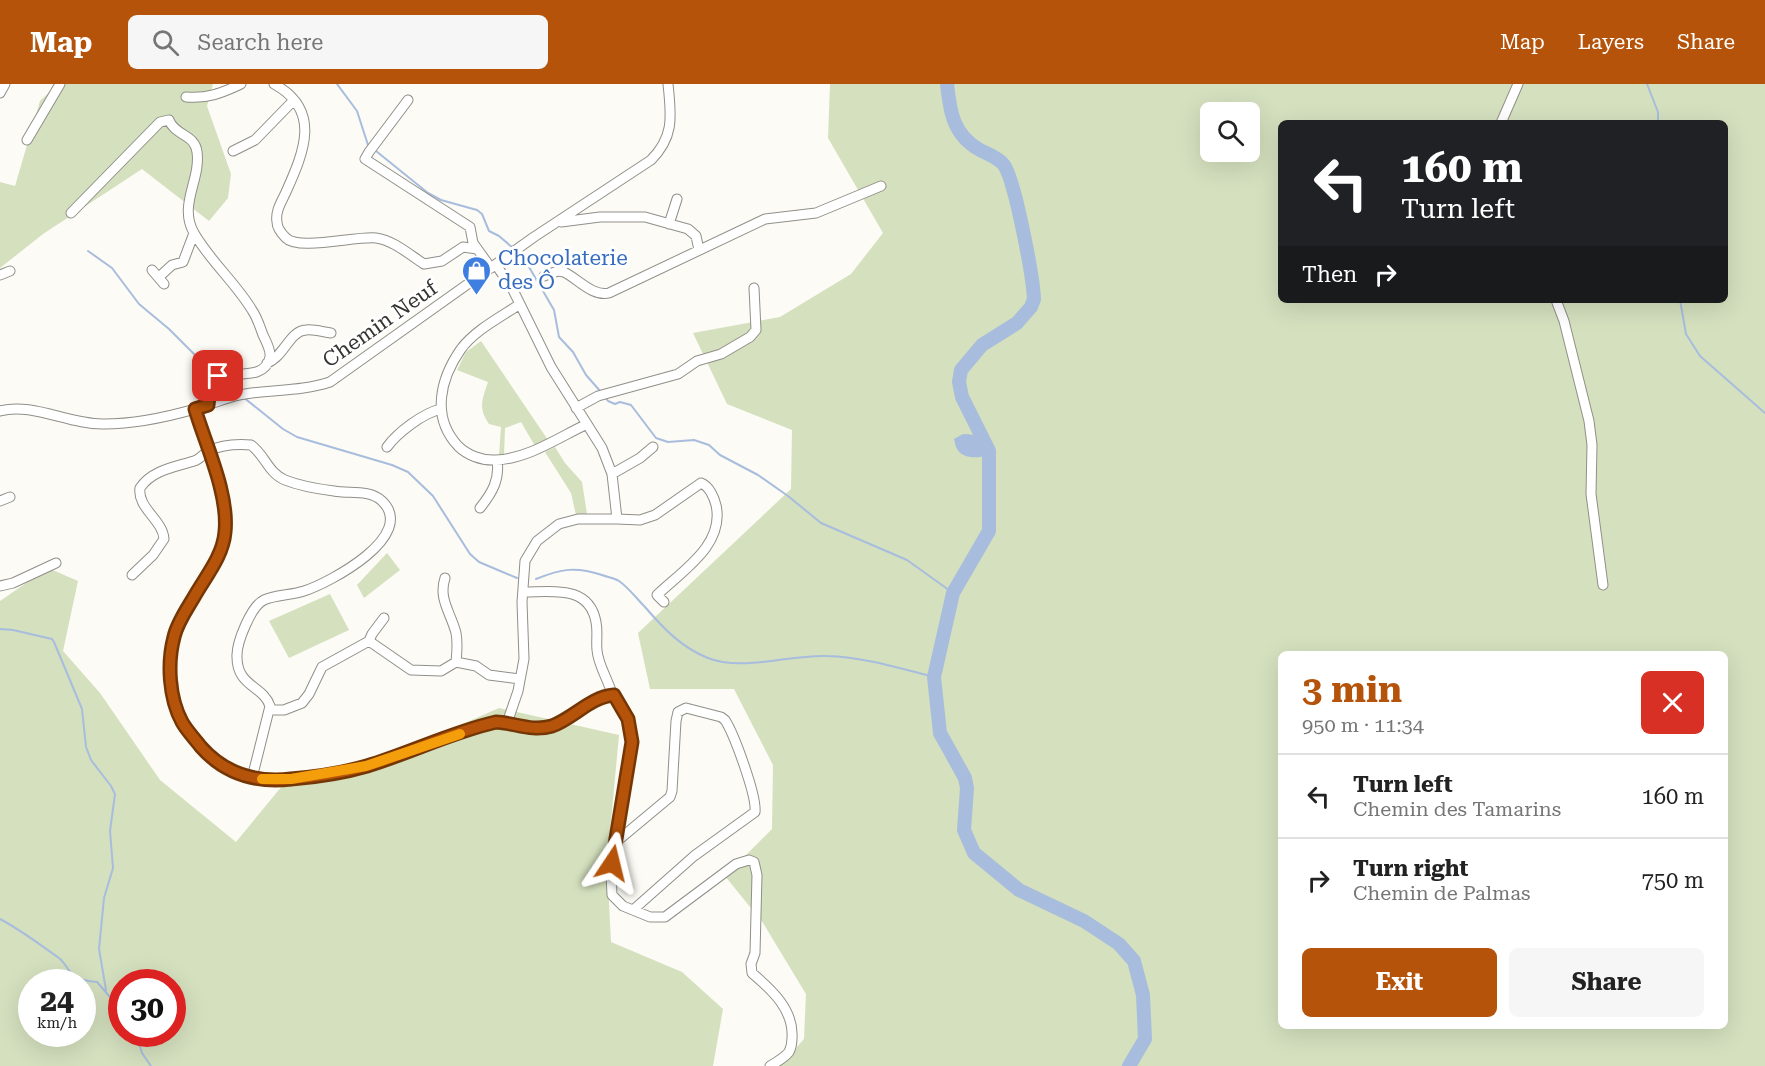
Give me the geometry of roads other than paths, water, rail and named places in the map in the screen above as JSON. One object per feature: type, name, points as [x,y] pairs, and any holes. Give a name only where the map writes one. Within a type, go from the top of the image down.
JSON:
[{"type":"street","points":[[0,93],[5,84]]},
{"type":"street","points":[[27,140],[60,84]]},
{"type":"street","points":[[186,97],[199,99],[216,96],[241,84]]},
{"type":"street","points":[[274,84],[283,89],[305,118],[306,130],[301,159],[277,212],[278,228],[286,238],[298,243],[375,238],[392,244],[424,264],[442,261],[463,247],[477,249]]},
{"type":"street","name":"Chemin Neuf","points":[[0,411],[23,409],[88,424],[105,424],[148,419],[195,409],[255,392],[310,388],[330,382],[522,246],[646,164],[660,151],[669,132],[671,116],[668,84]]},
{"type":"street","points":[[1502,120],[1518,84]]},
{"type":"street","points":[[408,100],[365,159],[470,226],[473,243],[512,288],[550,367],[585,425],[602,448],[612,474],[617,519]]},
{"type":"street","points":[[233,151],[255,140],[293,101]]},
{"type":"street","points":[[71,213],[158,124],[169,120],[174,129],[195,143],[197,150],[197,164],[187,210],[194,233],[253,312],[269,350],[267,363]]},
{"type":"street","points":[[544,276],[564,272],[595,292],[604,294],[765,219],[816,213],[880,186]]},
{"type":"street","points":[[669,224],[677,199]]},
{"type":"street","points":[[557,223],[600,216],[637,216],[693,232],[699,250]]},
{"type":"street","points":[[158,277],[172,265],[183,262],[194,233]]},
{"type":"street","points":[[0,275],[10,271]]},
{"type":"street","points":[[576,408],[598,396],[678,374],[698,361],[721,354],[750,337],[756,330],[754,288]]},
{"type":"street","points":[[1557,303],[1564,321],[1589,421],[1592,445],[1591,494],[1603,585]]},
{"type":"street","points":[[520,304],[462,347],[445,381],[441,409],[444,427],[461,449],[473,456],[497,460],[527,453],[585,425]]},
{"type":"street","points":[[208,405],[210,386],[218,376],[252,373],[278,357],[292,337],[300,332],[309,330],[331,333]]},
{"type":"street","points":[[195,409],[226,511],[225,533],[220,552],[174,636],[170,672],[181,720],[210,757],[221,766],[236,774],[269,780],[351,770],[484,725],[507,723],[530,728],[552,726],[592,702],[612,694]]},
{"type":"street","points":[[387,447],[394,437],[432,411],[441,409]]},
{"type":"street","points":[[132,575],[153,555],[164,539],[162,530],[141,500],[140,488],[143,483],[164,470],[196,461],[208,451],[234,445],[251,445],[261,454],[269,469],[285,480],[335,492],[373,496],[382,502],[387,510],[388,527],[381,543],[358,564],[306,591],[264,600],[256,607],[238,642],[237,665],[247,683],[268,700],[271,710],[252,778]]},
{"type":"street","points":[[612,474],[640,458],[653,447]]},
{"type":"street","points":[[480,508],[489,497],[498,479],[497,460]]},
{"type":"street","points":[[507,723],[524,659],[522,602],[525,561],[537,541],[549,530],[559,524],[578,519],[640,520],[655,515],[701,483],[706,485],[715,500],[718,526],[711,542],[657,595],[664,602]]},
{"type":"street","points":[[0,501],[10,497]]},
{"type":"street","points":[[0,586],[56,563]]},
{"type":"street","points":[[445,578],[442,593],[456,632],[458,647],[456,662]]},
{"type":"street","points":[[524,592],[563,592],[587,601],[594,612],[597,625],[597,651],[612,694],[628,719],[632,742],[610,878],[611,891],[618,903],[655,918],[668,916],[736,864],[749,860],[754,862],[757,875],[755,953],[751,964],[752,973],[767,985],[781,1002],[792,1024],[791,1049],[784,1057],[770,1066]]},
{"type":"street","points":[[271,710],[284,710],[302,703],[322,667],[369,641],[372,633],[384,618]]},
{"type":"street","points":[[369,641],[411,670],[441,671],[456,662],[476,666],[489,675],[520,678]]},
{"type":"street","points":[[616,842],[670,797],[678,712],[686,708],[722,717],[748,779],[756,805],[755,812],[694,856],[633,910]]},
{"type":"water","points":[[963,434],[981,438],[993,452],[979,457],[968,457],[960,453],[954,439]]},
{"type":"waterway","points":[[337,84],[357,111],[368,145]]},
{"type":"waterway","points":[[947,84],[954,122],[958,130],[971,144],[1002,163],[1008,174],[1023,229],[1034,299],[1031,307],[1017,323],[982,345],[961,370],[959,382],[962,397],[989,451],[989,531],[953,593],[934,677],[940,733],[965,778],[967,788],[964,830],[974,853],[1019,890],[1084,921],[1119,944],[1134,961],[1143,995],[1145,1039],[1129,1066]]},
{"type":"waterway","points":[[1647,84],[1658,112],[1658,120]]},
{"type":"waterway","points":[[376,151],[428,193],[441,200],[477,210],[482,214],[489,231],[513,248]]},
{"type":"waterway","points":[[88,251],[112,268],[139,304],[169,329],[198,358],[211,376]]},
{"type":"waterway","points":[[518,251],[526,256],[529,267],[554,310],[559,337],[573,352],[586,375],[601,392]]},
{"type":"waterway","points":[[1681,303],[1686,334],[1700,356],[1765,413]]},
{"type":"waterway","points":[[224,383],[236,392]]},
{"type":"waterway","points":[[604,396],[615,404],[620,402],[631,405],[656,438],[668,442],[694,440],[709,445],[720,455],[758,475],[821,523],[907,560],[953,593]]},
{"type":"waterway","points":[[243,397],[283,429],[297,437],[392,465],[408,472],[433,496],[470,554],[479,562],[517,578]]},
{"type":"waterway","points":[[536,579],[561,571],[576,570],[592,572],[617,580],[681,643],[699,654],[721,662],[751,663],[827,656],[854,658],[934,677]]},
{"type":"waterway","points":[[0,629],[52,639],[82,709],[86,747],[91,760],[115,794],[110,831],[113,868],[104,898],[99,949],[106,990]]},
{"type":"waterway","points":[[0,919],[23,932],[59,958],[77,977],[97,982],[108,995]]},
{"type":"waterway","points":[[140,1047],[151,1066]]},
{"type":"place","name":"Chocolaterie des Ô","points":[[477,296]]}]
